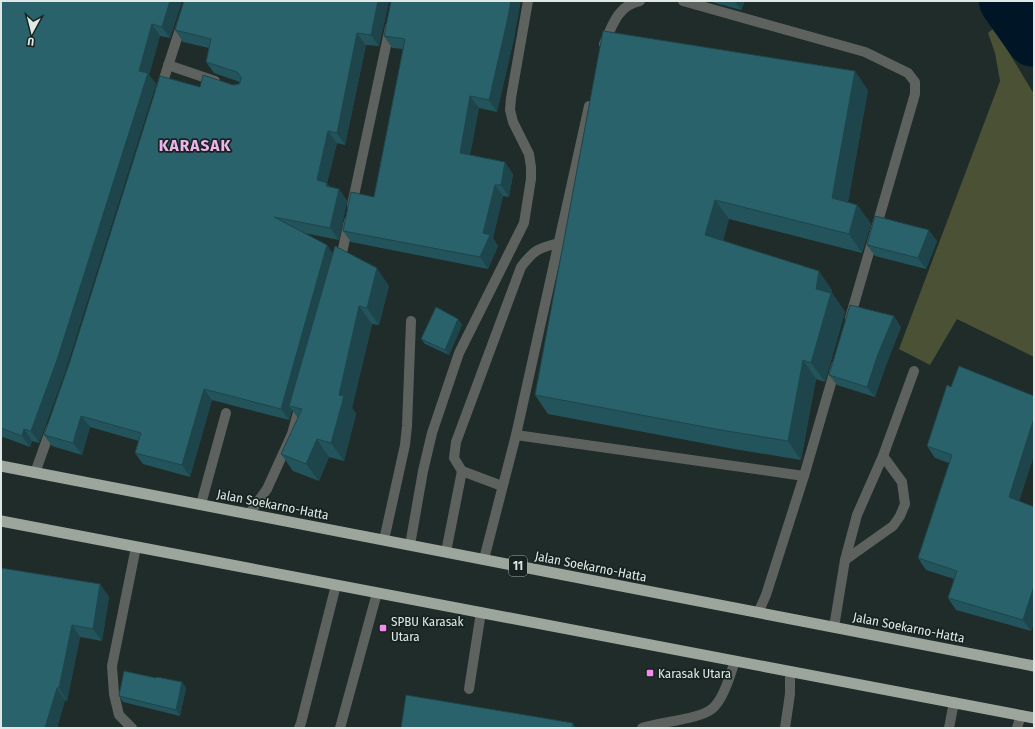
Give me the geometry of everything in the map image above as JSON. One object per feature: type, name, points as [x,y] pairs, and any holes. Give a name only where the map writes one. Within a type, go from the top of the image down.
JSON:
[{"type":"highway","name":"Jalan Soekarno-Hatta","points":[[1,466],[1034,666]]},
{"type":"highway","points":[[1,521],[1034,718]]},
{"type":"street","points":[[156,103],[189,1]]},
{"type":"street","points":[[410,545],[423,471],[432,433],[459,353],[524,223],[531,179],[531,166],[529,154],[513,122],[510,110],[528,1]]},
{"type":"street","points":[[602,53],[603,45],[615,18],[632,2],[640,1]]},
{"type":"street","points":[[683,1],[865,52],[908,73],[915,82],[916,94],[846,330]]},
{"type":"street","points":[[337,275],[392,18]]},
{"type":"street","points":[[168,66],[228,85]]},
{"type":"street","points":[[484,559],[516,434],[591,98]]},
{"type":"street","points":[[502,486],[462,471],[454,458],[456,442],[521,267],[532,253],[544,247],[559,243]]},
{"type":"street","points":[[384,540],[406,432],[411,321]]},
{"type":"street","points":[[758,613],[766,595],[804,476],[840,353]]},
{"type":"street","points":[[834,627],[845,560],[857,515],[883,456],[914,371]]},
{"type":"street","points":[[249,514],[267,489],[292,434],[302,398]]},
{"type":"street","points":[[201,504],[226,413]]},
{"type":"street","points":[[36,473],[55,418]]},
{"type":"street","points":[[516,434],[804,476]]},
{"type":"street","points":[[845,560],[893,526],[900,516],[905,504],[902,482],[883,456]]},
{"type":"street","points":[[446,552],[462,471]]},
{"type":"street","points":[[132,728],[119,715],[114,694],[112,666],[136,547]]},
{"type":"street","points":[[299,728],[336,585]]},
{"type":"street","points":[[340,728],[377,593]]},
{"type":"street","points":[[469,689],[481,612]]},
{"type":"street","points":[[642,728],[668,721],[693,717],[713,708],[725,690],[735,660]]},
{"type":"street","points":[[785,728],[790,694],[790,672]]},
{"type":"street","points":[[948,728],[954,702]]},
{"type":"street","points":[[1017,728],[1021,715]]},
{"type":"green space","points":[[994,28],[1034,94],[1034,357],[957,319],[930,365],[899,349],[1000,81],[995,53],[988,33]]},
{"type":"building","points":[[1,1],[170,1],[162,27],[152,24],[139,71],[148,73],[57,360],[31,431],[24,429],[22,436],[1,428]]},
{"type":"building","points":[[184,1],[378,1],[371,35],[357,33],[337,133],[328,131],[317,180],[327,183],[326,186],[339,189],[330,228],[274,217],[327,245],[281,409],[204,389],[182,465],[135,453],[141,433],[81,416],[73,443],[44,435],[69,364],[160,76],[200,87],[203,75],[233,85],[239,84],[241,80],[241,77],[237,72],[206,62],[211,39],[175,30]]},
{"type":"building","points":[[391,1],[511,1],[489,100],[470,96],[460,153],[505,162],[501,185],[495,185],[483,233],[490,235],[480,257],[343,231],[351,192],[374,197],[405,39],[384,36]]},
{"type":"building","points":[[603,31],[855,71],[832,198],[857,205],[849,234],[715,200],[705,235],[819,271],[816,289],[831,293],[811,363],[803,360],[788,441],[535,395]]},
{"type":"building","points":[[875,216],[929,230],[918,258],[867,245]]},
{"type":"building","points":[[335,246],[377,268],[367,308],[359,306],[339,395],[344,396],[331,443],[317,439],[306,464],[281,454],[302,409],[289,406]]},
{"type":"building","points":[[850,305],[894,316],[878,354],[867,387],[829,375]]},
{"type":"building","points":[[436,307],[458,319],[445,350],[421,339]]},
{"type":"building","points":[[959,366],[1034,396],[1034,418],[1009,497],[1034,507],[1034,586],[1023,620],[948,598],[957,571],[918,558],[952,455],[927,446],[947,385],[951,387]]},
{"type":"building","points":[[1,568],[100,584],[93,629],[72,625],[59,688],[57,688],[45,728],[1,728]]},
{"type":"building","points":[[124,671],[182,682],[176,710],[119,696]]},
{"type":"building","points":[[406,695],[573,723],[572,728],[401,728]]},
{"type":"waterway","points":[[1007,1],[1034,39]]},
{"type":"place","name":"SPBU Karasak Utara","points":[[383,628]]},
{"type":"place","name":"Karasak Utara","points":[[650,673]]},
{"type":"district","name":"KARASAK","points":[[195,145]]}]
